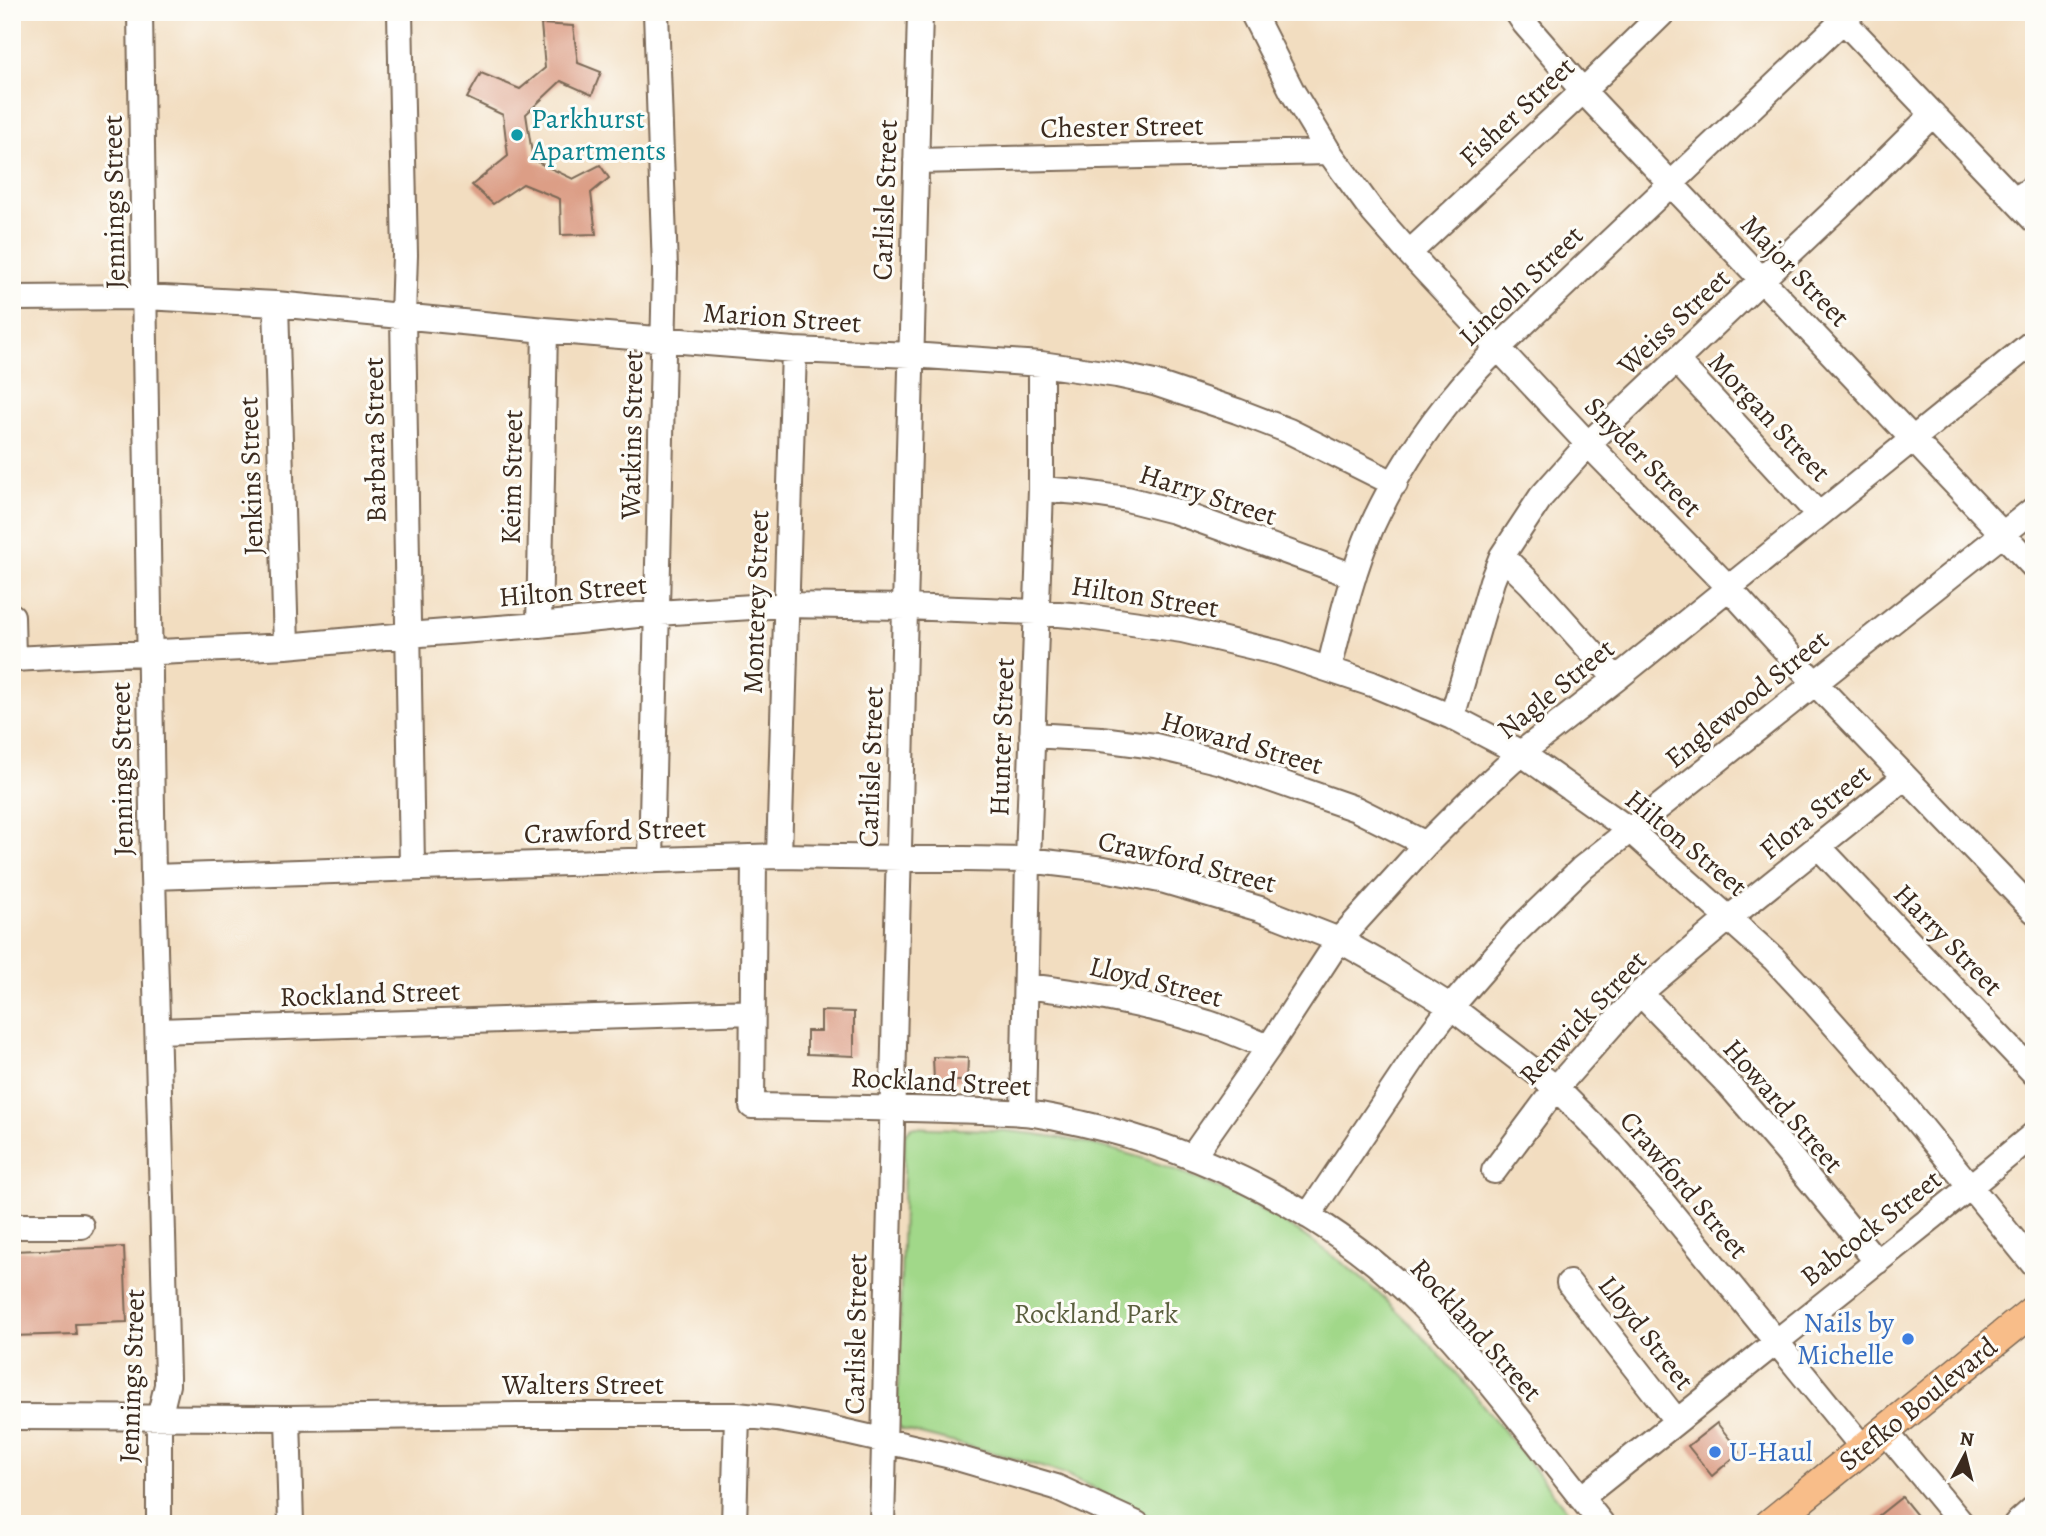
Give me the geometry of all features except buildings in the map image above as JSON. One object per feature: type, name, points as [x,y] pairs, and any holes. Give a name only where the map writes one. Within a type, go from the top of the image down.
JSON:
[{"type":"main road","name":"Stefko Boulevard","points":[[1770,1524],[2034,1310]]},
{"type":"street","name":"Jennings Street","points":[[140,12],[153,877],[167,1377],[159,1418],[159,1524]]},
{"type":"street","name":"Barbara Street","points":[[400,12],[412,867]]},
{"type":"street","name":"Watkins Street","points":[[651,859],[665,269],[656,12]]},
{"type":"street","name":"Carlisle Street","points":[[882,1524],[920,12]]},
{"type":"street","name":"Snyder Street","points":[[1252,12],[1292,91],[1329,152],[1373,212],[1588,444],[1728,587],[1815,683],[2034,911]]},
{"type":"street","name":"Major Street","points":[[1517,12],[1583,91],[2034,567]]},
{"type":"street","name":"Fisher Street","points":[[1409,253],[1664,12]]},
{"type":"street","points":[[1843,15],[1933,114],[2024,193],[2034,220]]},
{"type":"street","name":"Lincoln Street","points":[[1329,669],[1354,576],[1372,526],[1432,424],[1456,392],[1498,348],[1671,184],[1843,15]]},
{"type":"street","name":"Weiss Street","points":[[1452,718],[1479,620],[1502,556],[1541,497],[1588,444],[1933,114]]},
{"type":"street","name":"Chester Street","points":[[916,161],[1329,152]]},
{"type":"street","name":"Marion Street","points":[[12,298],[145,297],[276,304],[664,340],[1041,364],[1154,383],[1237,411],[1289,431],[1395,484]]},
{"type":"street","name":"Jenkins Street","points":[[276,304],[286,646]]},
{"type":"street","name":"Keim Street","points":[[539,625],[545,330]]},
{"type":"street","name":"Nagle Street","points":[[1192,1157],[1339,940],[1426,844],[1521,753],[2034,341]]},
{"type":"street","name":"Monterey Street","points":[[779,856],[794,350]]},
{"type":"street","name":"Morgan Street","points":[[1676,360],[1819,515]]},
{"type":"street","name":"Hunter Street","points":[[1023,1113],[1035,612],[1041,489],[1041,364]]},
{"type":"street","name":"Harry Street","points":[[1041,489],[1127,499],[1174,511],[1354,576]]},
{"type":"street","name":"Englewood Street","points":[[1308,1216],[1426,1040],[1517,931],[1581,869],[2034,509]]},
{"type":"street","points":[[1502,556],[1530,583],[1616,679]]},
{"type":"street","name":"Hilton Street","points":[[13,659],[286,646],[657,613],[785,605],[905,607],[1082,616],[1182,630],[1279,653],[1372,684],[1452,718],[1521,753],[1631,831],[1774,959],[1815,1003],[1885,1082],[2034,1265]]},
{"type":"street","points":[[12,615],[13,659]]},
{"type":"street","name":"Howard Street","points":[[1032,735],[1101,739],[1155,746],[1221,762],[1356,809],[1426,844]]},
{"type":"street","name":"Flora Street","points":[[1729,918],[1905,777]]},
{"type":"street","name":"Harry Street","points":[[1819,847],[2034,1073]]},
{"type":"street","name":"Crawford Street","points":[[153,877],[779,856],[1028,860],[1104,869],[1165,881],[1260,909],[1339,940],[1394,971],[1451,1007],[1556,1088],[1610,1142],[1660,1199],[1776,1342],[1962,1524]]},
{"type":"street","points":[[752,1012],[754,857]]},
{"type":"street","name":"Renwick Street","points":[[1494,1171],[1556,1088],[1640,993],[1729,918]]},
{"type":"street","name":"Lloyd Street","points":[[1026,986],[1057,989],[1150,1008],[1208,1023],[1269,1047]]},
{"type":"street","name":"Howard Street","points":[[1640,993],[1730,1086],[1877,1262]]},
{"type":"street","name":"Rockland Street","points":[[158,1031],[752,1012],[752,1106],[1023,1113],[1105,1129],[1149,1141],[1192,1157],[1249,1184],[1308,1216],[1364,1255],[1419,1303],[1479,1372],[1602,1524]]},
{"type":"street","name":"Babcock Street","points":[[1581,1497],[1970,1188],[2034,1134]]},
{"type":"street","points":[[12,1224],[81,1226]]},
{"type":"street","name":"Lloyd Street","points":[[1569,1283],[1676,1420]]},
{"type":"street","points":[[734,1524],[737,1415]]},
{"type":"street","name":"Walters Street","points":[[12,1417],[737,1415],[829,1428],[947,1455],[1044,1483],[1106,1508],[1137,1524]]},
{"type":"street","points":[[288,1418],[291,1524]]},
{"type":"street","points":[[2016,1524],[2034,1508]]},
{"type":"green space","name":"Rockland Park","points":[[912,1127],[1007,1131],[1060,1138],[1113,1150],[1215,1186],[1263,1211],[1309,1239],[1352,1271],[1392,1306],[1465,1384],[1578,1524],[1165,1524],[1065,1474],[901,1429],[897,1424],[905,1134]]},
{"type":"place","name":"Parkhurst Apartments","points":[[517,135]]},
{"type":"place","name":"Nails by Michelle","points":[[1908,1339]]},
{"type":"place","name":"U-Haul","points":[[1715,1452]]}]
